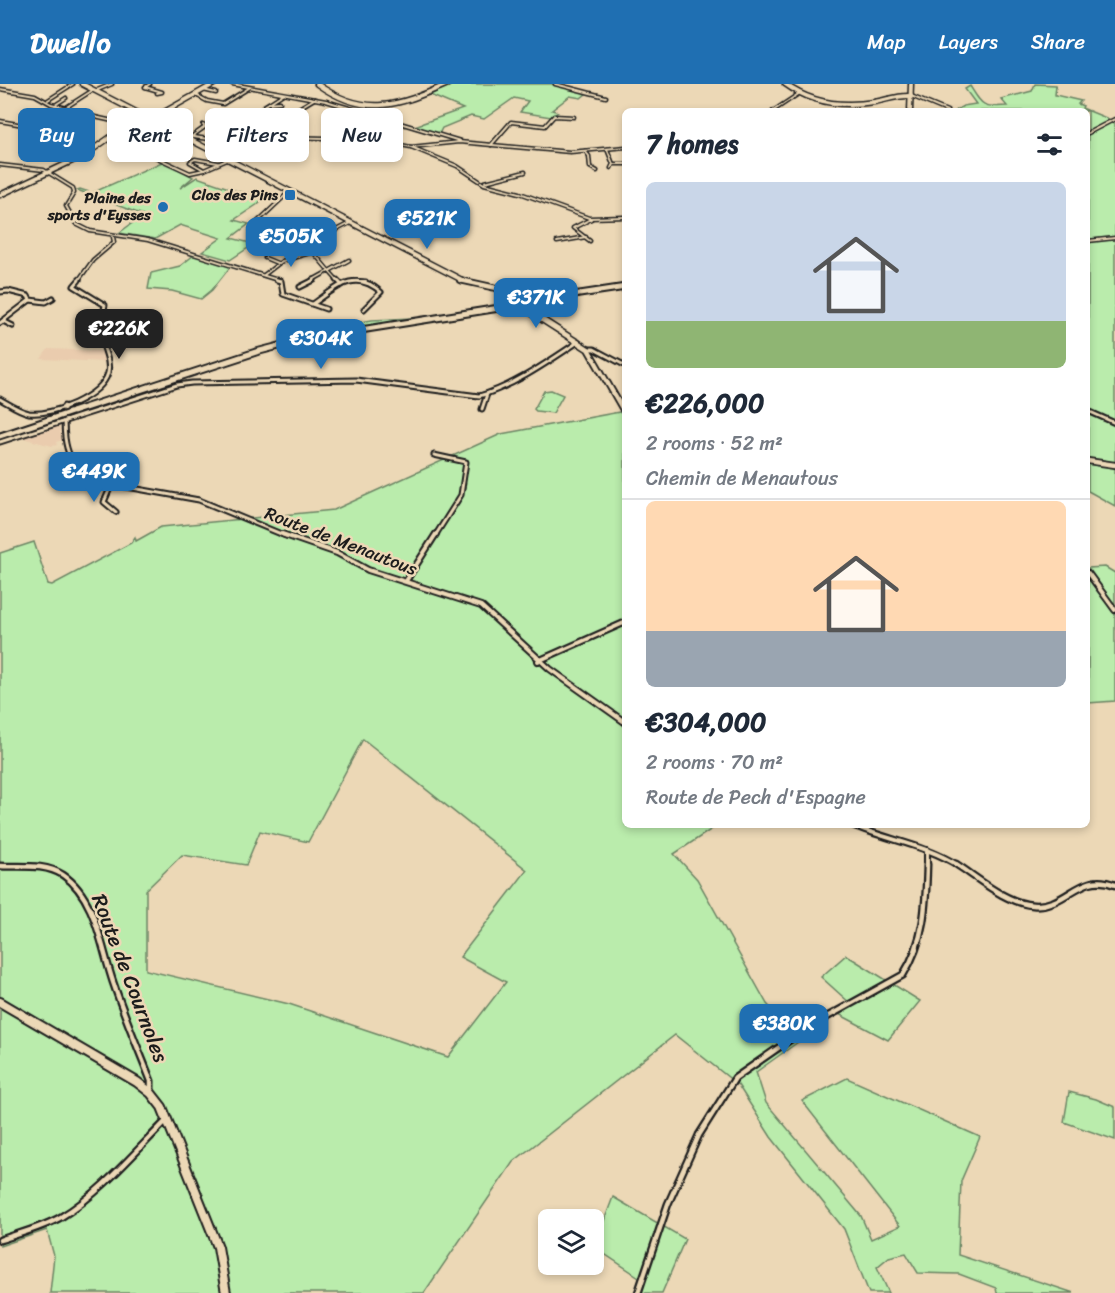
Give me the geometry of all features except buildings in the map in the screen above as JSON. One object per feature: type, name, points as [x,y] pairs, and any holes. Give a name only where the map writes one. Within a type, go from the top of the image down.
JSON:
[{"type":"main road","points":[[82,84],[127,108]]},
{"type":"main road","points":[[172,108],[214,84]]},
{"type":"main road","points":[[317,84],[343,100],[369,105],[396,104],[422,97],[448,84]]},
{"type":"main road","points":[[785,84],[800,93],[825,101],[847,103],[875,102],[908,91],[911,84]]},
{"type":"main road","points":[[910,108],[911,84]]},
{"type":"main road","points":[[898,95],[911,97]]},
{"type":"main road","points":[[0,195],[85,154],[107,139]]},
{"type":"main road","points":[[231,162],[466,282],[529,293],[539,301]]},
{"type":"main road","points":[[496,287],[511,301],[588,348],[622,408]]},
{"type":"main road","points":[[527,310],[539,301],[622,288]]},
{"type":"main road","points":[[0,436],[256,352],[309,338],[459,314],[511,301],[519,293]]},
{"type":"main road","points":[[539,301],[539,311],[555,328]]},
{"type":"main road","points":[[1090,461],[1115,465]]},
{"type":"main road","points":[[0,1002],[151,1093],[162,1107],[218,1247],[226,1293]]},
{"type":"street","points":[[48,100],[73,84]]},
{"type":"street","points":[[0,89],[48,100],[54,105],[66,108],[94,91],[112,84]]},
{"type":"street","points":[[150,84],[145,87],[162,92],[157,93]]},
{"type":"street","points":[[232,84],[315,98],[394,123],[470,143],[585,151],[622,147]]},
{"type":"street","points":[[555,84],[606,97]]},
{"type":"street","points":[[196,95],[209,101],[225,104],[249,88]]},
{"type":"street","points":[[203,90],[216,93]]},
{"type":"street","points":[[264,106],[284,93]]},
{"type":"street","points":[[778,108],[800,93]]},
{"type":"street","points":[[911,97],[939,108]]},
{"type":"street","points":[[54,105],[66,98]]},
{"type":"street","points":[[299,108],[315,98]]},
{"type":"street","points":[[338,104],[343,100]]},
{"type":"street","points":[[269,103],[280,102]]},
{"type":"street","points":[[491,146],[511,122],[544,126],[554,116],[574,117]]},
{"type":"street","points":[[1090,132],[1115,119]]},
{"type":"street","points":[[0,121],[18,124]]},
{"type":"street","points":[[193,136],[205,127],[203,125]]},
{"type":"street","points":[[193,137],[233,142],[281,137],[370,139],[411,147],[457,166],[483,183],[520,193],[591,219]]},
{"type":"street","points":[[411,147],[439,143],[470,143]]},
{"type":"street","points":[[607,149],[612,166],[622,165]]},
{"type":"street","points":[[585,151],[589,156],[590,167],[597,171]]},
{"type":"street","points":[[204,170],[190,162],[195,159],[220,163]]},
{"type":"street","points":[[168,162],[194,173],[220,163]]},
{"type":"street","points":[[0,165],[34,168],[48,173],[73,188],[74,193],[66,206],[76,224],[90,231],[148,240],[263,275],[281,281],[283,294],[326,309]]},
{"type":"street","points":[[483,183],[525,172]]},
{"type":"street","points":[[289,192],[252,227],[260,237],[271,241],[280,250],[296,256]]},
{"type":"street","points":[[590,241],[573,228],[591,219],[622,217]]},
{"type":"street","points":[[313,252],[317,239],[350,223]]},
{"type":"street","points":[[0,399],[31,413],[64,406],[95,392],[106,381],[109,363],[101,330],[105,305],[74,286],[93,260],[114,242],[113,236]]},
{"type":"street","points":[[557,242],[586,237]]},
{"type":"street","points":[[1090,241],[1115,238]]},
{"type":"street","points":[[263,275],[277,263],[313,252]]},
{"type":"street","points":[[313,252],[342,285]]},
{"type":"street","points":[[265,258],[277,263]]},
{"type":"street","points":[[300,287],[349,260]]},
{"type":"street","points":[[326,267],[336,267]]},
{"type":"street","points":[[313,304],[342,285],[358,281],[367,282],[381,292],[364,309]]},
{"type":"street","points":[[0,292],[4,290],[15,292],[28,296],[30,300]]},
{"type":"street","points":[[1,322],[30,300],[46,302],[53,298]]},
{"type":"street","points":[[1,322],[13,326]]},
{"type":"street","points":[[0,442],[177,385],[192,383],[356,380],[466,396],[487,394],[550,361],[579,341]]},
{"type":"street","points":[[588,348],[622,363]]},
{"type":"street","points":[[482,409],[487,394]]},
{"type":"street","name":"Route de Menautous","points":[[64,406],[64,440],[68,455],[74,466],[84,475],[111,486],[200,500],[297,540],[337,553],[368,570],[481,606],[538,661],[582,695],[622,720]]},
{"type":"street","points":[[1090,412],[1115,423]]},
{"type":"street","points":[[406,581],[463,489],[466,462],[434,455]]},
{"type":"street","points":[[111,486],[104,502],[116,512]]},
{"type":"street","points":[[1090,576],[1115,610]]},
{"type":"street","points":[[538,661],[622,624]]},
{"type":"street","points":[[859,828],[877,836],[927,850],[957,863],[1016,902],[1034,906],[1053,903],[1085,882],[1096,880],[1109,881],[1115,885]]},
{"type":"street","points":[[638,1293],[668,1204],[699,1135],[735,1078],[741,1071],[752,1067],[758,1060],[796,1033],[903,975],[913,962],[924,923],[927,850]]},
{"type":"street","name":"Route de Cournoles","points":[[0,866],[55,870],[75,884],[101,943],[111,978],[151,1081],[151,1093]]},
{"type":"street","points":[[0,1240],[37,1227],[68,1212],[140,1147],[167,1119]]},
{"type":"shaded area","points":[[48,349],[103,351],[106,362],[41,359]]},
{"type":"shaded area","points":[[59,426],[62,440],[56,442],[57,445],[52,446],[18,437]]},
{"type":"green space","points":[[452,84],[552,84],[587,93],[581,98],[570,96],[552,110],[558,112],[551,117],[520,112],[528,101],[514,98],[484,119],[471,116],[442,128],[439,134],[412,127],[463,109],[430,95]]},
{"type":"green space","points":[[1035,84],[1056,85],[1055,95],[1081,101],[1078,104],[1083,106],[1082,108],[960,108],[976,104],[965,89],[970,86],[980,101],[987,106],[1007,106],[1001,99],[1032,91]]},
{"type":"green space","points":[[1090,111],[1111,120],[1115,119],[1115,506],[1090,492]]},
{"type":"green space","name":"Plaine des sports d'Eysses","points":[[166,162],[193,177],[180,188],[197,177],[240,192],[265,195],[258,204],[234,220],[249,224],[231,238],[254,244],[230,260],[202,252],[221,238],[180,225],[155,239],[119,233],[143,215],[77,190],[92,193]]},
{"type":"green space","points":[[194,255],[231,266],[212,290],[201,299],[172,291],[148,289],[151,273],[180,266]]},
{"type":"green space","points":[[412,318],[289,340],[297,333],[372,320]]},
{"type":"green space","points":[[551,390],[563,395],[553,413],[536,411],[534,409],[544,391]]},
{"type":"green space","points":[[622,412],[622,828],[713,828],[674,854],[697,879],[767,1004],[801,1040],[756,1072],[766,1103],[861,1216],[871,1239],[900,1226],[802,1101],[847,1078],[980,1137],[961,1181],[958,1255],[1074,1293],[997,1293],[996,1288],[959,1274],[918,1273],[906,1253],[889,1257],[877,1267],[889,1293],[869,1293],[844,1229],[771,1137],[738,1085],[675,1035],[513,1162],[424,1293],[50,1293],[54,1256],[47,1230],[0,1246],[0,553],[34,542],[48,584],[52,585],[131,543],[135,537],[136,541],[161,527],[334,510],[501,434]],"holes":[[[363,739],[527,870],[460,957],[506,982],[448,1057],[289,1004],[146,970],[146,890],[182,855],[246,865],[260,831],[308,842]]]},
{"type":"green space","points":[[1105,567],[1115,573],[1115,701],[1090,703],[1090,568]]},
{"type":"green space","points":[[846,955],[920,1001],[888,1040],[835,1012],[852,1005],[821,977]]},
{"type":"green space","points":[[1069,1092],[1115,1107],[1115,1140],[1064,1122]]},
{"type":"green space","points":[[613,1197],[685,1239],[662,1293],[642,1293],[645,1281],[604,1254],[604,1221]]},
{"type":"place","name":"Clos des Pins","points":[[290,195]]},
{"type":"place","name":"Plaine des sports d'Eysses","points":[[163,207]]}]
